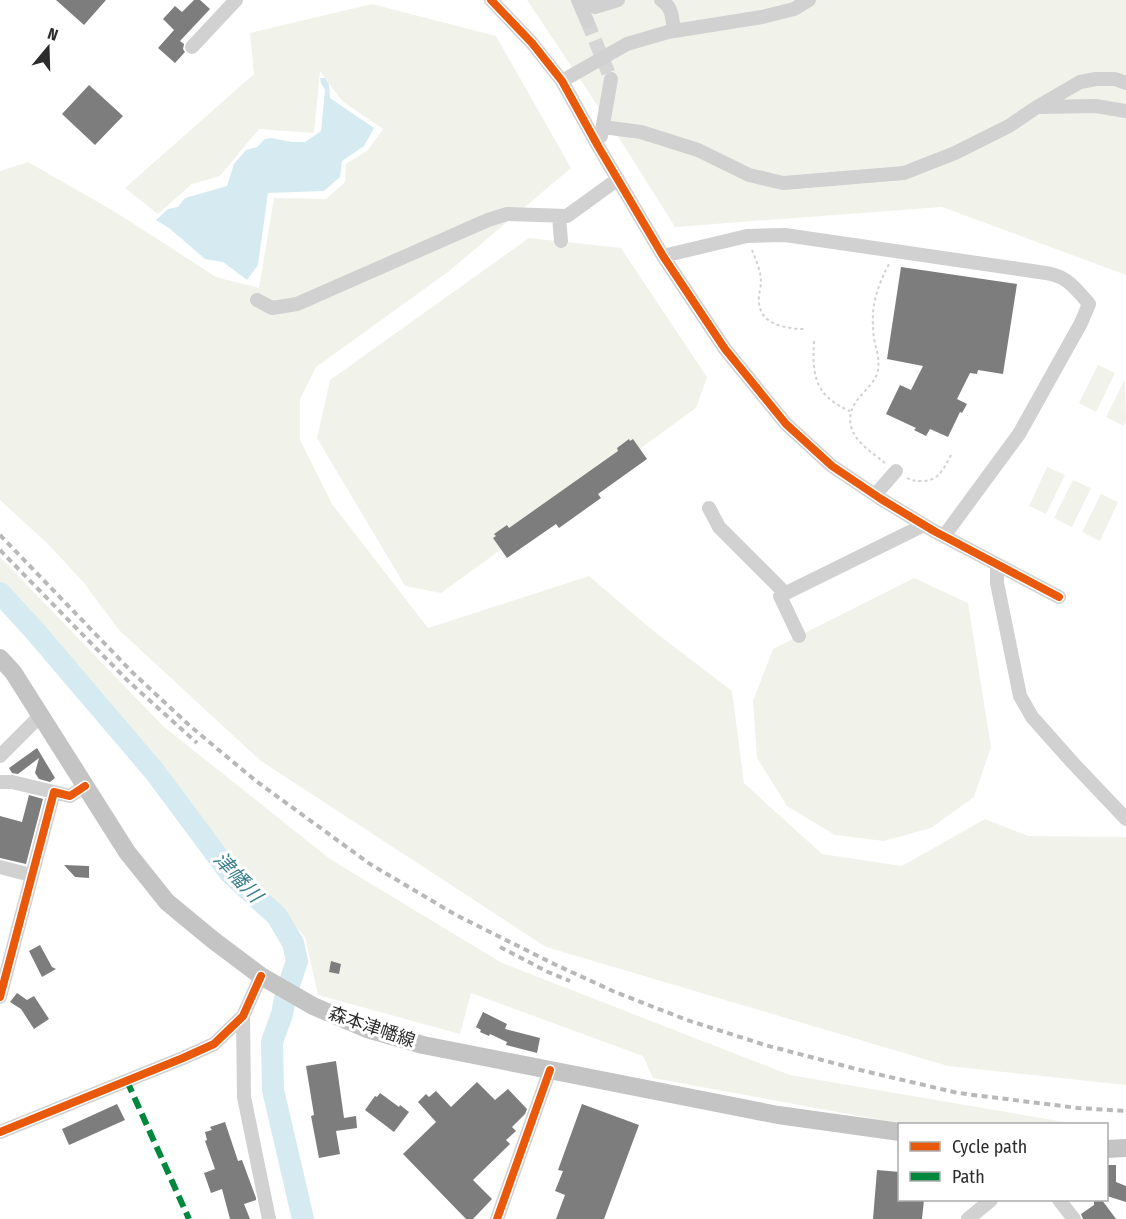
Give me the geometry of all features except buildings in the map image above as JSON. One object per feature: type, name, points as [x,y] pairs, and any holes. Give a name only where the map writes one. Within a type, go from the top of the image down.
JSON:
[{"type":"main road","name":"森本津幡線","points":[[0,658],[13,672],[126,852],[168,902],[261,976],[313,1006],[367,1029],[423,1045],[778,1115],[898,1132]]},
{"type":"main road","points":[[1108,1149],[1126,1148]]},
{"type":"street","points":[[192,47],[236,0]]},
{"type":"street","points":[[491,0],[532,42],[562,81],[663,255],[725,349],[786,424],[832,466],[875,495],[924,525],[1059,597]]},
{"type":"street","points":[[580,0],[595,7],[618,0]]},
{"type":"street","points":[[580,0],[587,21]]},
{"type":"street","points":[[661,0],[671,10],[674,32]]},
{"type":"street","points":[[562,81],[627,44],[674,32],[762,17],[794,9],[809,0]]},
{"type":"street","points":[[598,146],[611,79]]},
{"type":"street","points":[[603,127],[641,132],[698,150],[749,175],[783,183],[904,173],[955,153],[1009,126],[1080,82],[1115,79],[1126,83]]},
{"type":"street","points":[[1037,107],[1096,106],[1126,111]]},
{"type":"street","points":[[257,300],[272,308],[297,304],[488,220],[507,214],[567,216],[618,179]]},
{"type":"street","points":[[559,216],[561,241]]},
{"type":"street","points":[[663,255],[747,236],[785,235],[1039,273],[1053,273],[1073,284],[1089,304],[1075,333],[1019,434],[944,536]]},
{"type":"street","points":[[875,495],[896,471]]},
{"type":"street","points":[[709,508],[719,527],[785,593]]},
{"type":"street","points":[[799,636],[780,596],[924,525]]},
{"type":"street","points":[[997,565],[997,583],[1020,696],[1032,717],[1126,819]]},
{"type":"street","points":[[1,753],[40,716]]},
{"type":"street","points":[[0,782],[12,782],[70,796],[85,786]]},
{"type":"street","points":[[0,997],[54,792]]},
{"type":"street","points":[[0,867],[23,873]]},
{"type":"street","points":[[0,1132],[214,1044],[243,1016],[261,976]]},
{"type":"street","points":[[243,1016],[244,1097],[269,1219]]},
{"type":"street","points":[[497,1219],[550,1070]]},
{"type":"street","points":[[968,1219],[990,1201]]},
{"type":"street","points":[[1060,1201],[1074,1219]]},
{"type":"path","points":[[747,236],[760,271],[761,284],[758,299],[760,311],[767,320],[782,326],[806,329]]},
{"type":"path","points":[[892,251],[891,262],[874,298],[872,316],[879,359],[876,379],[856,400],[851,426],[856,437],[865,447],[911,481],[926,482],[936,478],[951,455]]},
{"type":"path","points":[[814,341],[814,373],[819,385],[827,397],[852,412]]},
{"type":"shaded area","points":[[527,0],[1126,0],[1126,275],[942,207],[675,227]]},
{"type":"shaded area","points":[[372,4],[496,36],[571,168],[448,272],[316,367],[300,399],[300,440],[332,504],[428,628],[589,576],[651,629],[732,691],[744,783],[822,854],[902,866],[985,819],[1028,836],[1126,837],[1126,1085],[948,1066],[546,947],[261,761],[119,630],[84,583],[48,544],[0,500],[0,171],[28,162],[117,213],[216,277],[259,288],[274,198],[326,199],[345,182],[346,164],[368,150],[383,129],[342,101],[320,71],[314,133],[259,129],[220,176],[192,184],[158,214],[125,188],[254,74],[250,33]]},
{"type":"shaded area","points":[[320,78],[325,78],[329,84],[330,98],[374,128],[364,146],[342,161],[340,177],[324,191],[268,193],[258,265],[247,280],[223,262],[205,259],[169,228],[156,220],[168,209],[178,207],[185,198],[227,186],[234,164],[246,150],[257,147],[265,139],[305,142],[321,131],[325,90]]},
{"type":"shaded area","points":[[529,238],[621,248],[707,377],[696,408],[441,593],[405,586],[317,438],[330,380]]},
{"type":"shaded area","points":[[1098,365],[1115,373],[1096,412],[1079,403]]},
{"type":"shaded area","points":[[1125,379],[1126,421],[1124,426],[1106,417]]},
{"type":"shaded area","points":[[1047,467],[1065,475],[1046,514],[1029,506]]},
{"type":"shaded area","points":[[1073,480],[1091,488],[1072,527],[1054,518]]},
{"type":"shaded area","points":[[1101,494],[1118,502],[1100,541],[1082,532]]},
{"type":"shaded area","points":[[0,557],[163,726],[330,859],[502,963],[790,1075],[1070,1123],[886,1121],[653,1078],[643,1056],[471,993],[460,1034],[318,995],[305,937],[228,852],[75,667],[0,584]]},
{"type":"shaded area","points":[[914,578],[968,603],[991,747],[974,797],[931,828],[884,841],[835,835],[787,806],[757,758],[753,701],[773,649]]},
{"type":"waterway","name":"津幡川","points":[[0,593],[155,772],[230,873],[277,916],[293,943],[297,961],[272,1042],[273,1090],[303,1219]]},
{"type":"tunnel","points":[[587,21],[611,79]]},
{"type":"railway","points":[[0,535],[133,673],[190,726],[256,781],[370,864],[456,915],[615,992],[687,1020],[765,1045],[958,1093],[1078,1108],[1126,1111]]},
{"type":"railway","points":[[0,550],[127,680],[197,743]]},
{"type":"railway","points":[[500,947],[570,981]]},
{"type":"marked path","points":[[127,1081],[189,1219]]},
{"type":"cycle path","points":[[491,0],[532,43],[562,81],[663,256],[725,349],[786,424],[832,466],[881,499],[934,531],[1059,597]]},
{"type":"cycle path","points":[[0,997],[54,792],[70,796],[85,786]]},
{"type":"cycle path","points":[[0,1132],[214,1044],[243,1016],[261,976]]},
{"type":"cycle path","points":[[497,1219],[550,1070]]}]
